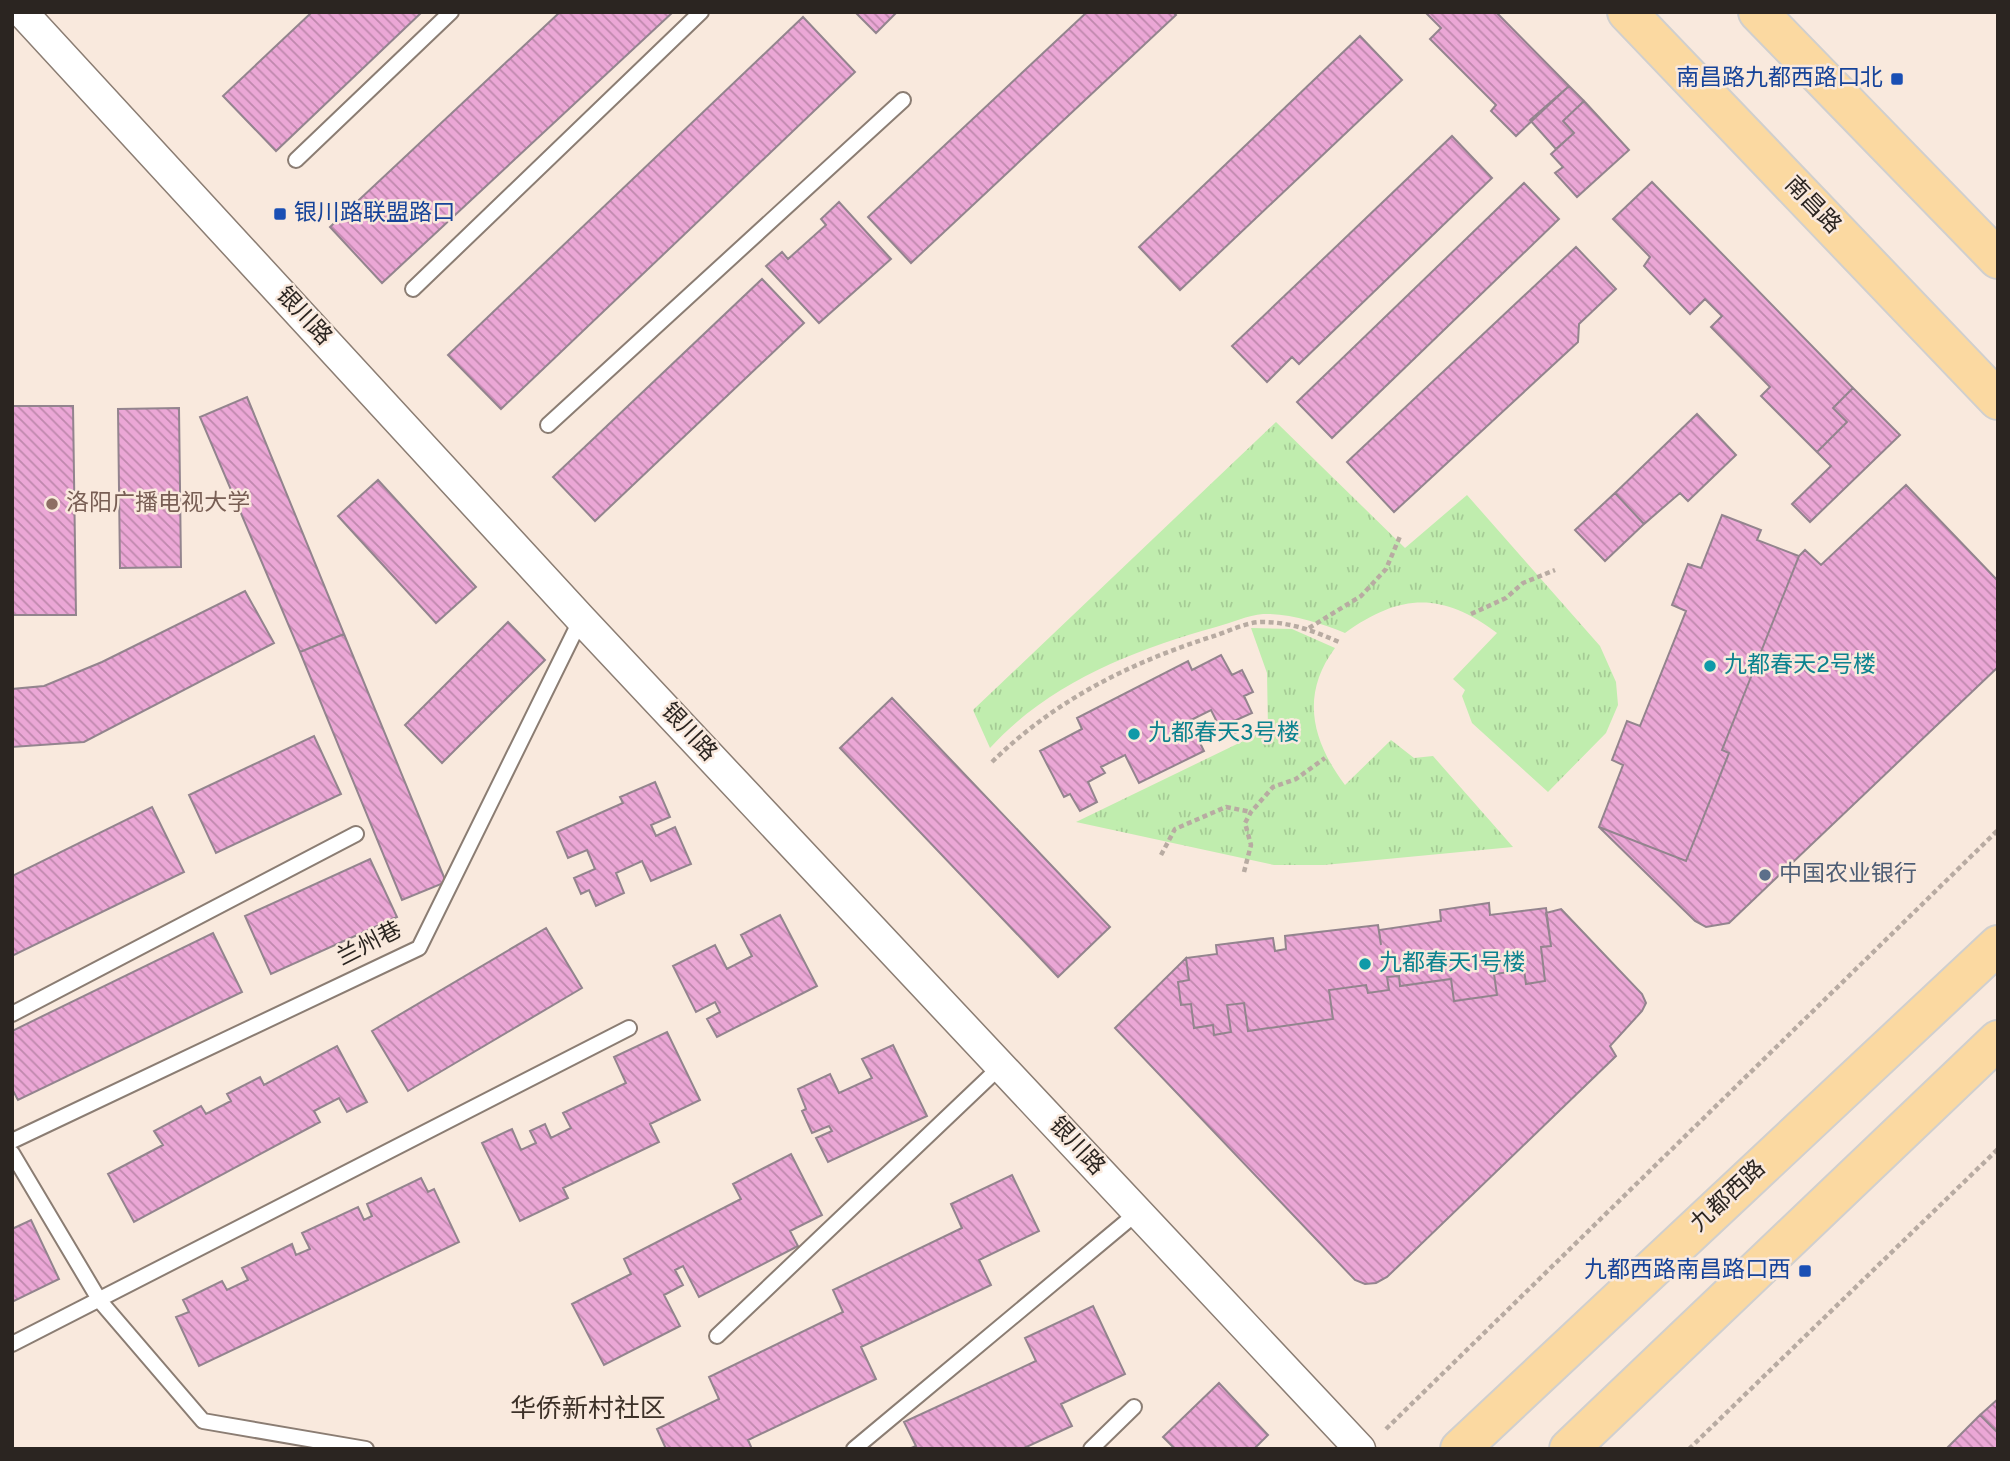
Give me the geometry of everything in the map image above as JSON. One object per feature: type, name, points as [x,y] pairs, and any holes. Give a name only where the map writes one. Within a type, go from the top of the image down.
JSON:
[{"type":"main road","name":"南昌路","points":[[1627,12],[1998,400]]},
{"type":"main road","points":[[1758,12],[1998,259]]},
{"type":"main road","name":"九都西路","points":[[1460,1449],[1998,945]]},
{"type":"main road","points":[[1569,1449],[1998,1040]]},
{"type":"street","name":"银川路","points":[[22,12],[581,619],[1360,1449]]},
{"type":"lane","points":[[296,160],[451,12]]},
{"type":"lane","points":[[413,289],[701,12]]},
{"type":"lane","points":[[548,425],[903,100]]},
{"type":"lane","name":"兰州巷","points":[[12,1141],[419,948],[581,619]]},
{"type":"lane","points":[[12,1014],[356,834]]},
{"type":"lane","points":[[12,1344],[629,1028]]},
{"type":"lane","points":[[717,1336],[1001,1066]]},
{"type":"lane","points":[[12,1153],[100,1301],[203,1421],[366,1449]]},
{"type":"lane","points":[[854,1449],[1138,1212]]},
{"type":"lane","points":[[1091,1449],[1134,1407]]},
{"type":"path","points":[[1308,629],[1361,596],[1386,569],[1401,534]]},
{"type":"path","points":[[1471,614],[1506,598],[1523,583],[1555,570]]},
{"type":"path","points":[[992,762],[1017,738],[1105,677],[1179,647],[1258,622],[1308,629],[1339,642]]},
{"type":"path","points":[[1244,872],[1251,845],[1245,823],[1251,812],[1273,786],[1296,779],[1325,758]]},
{"type":"path","points":[[1161,855],[1175,829],[1226,807],[1251,812]]},
{"type":"path","points":[[1385,1429],[1998,830]]},
{"type":"path","points":[[1689,1449],[1998,1149]]},
{"type":"green space","points":[[1276,422],[1405,548],[1467,495],[1600,646],[1616,682],[1618,705],[1606,733],[1548,792],[1472,723],[1462,696],[1465,690],[1453,679],[1497,633],[1458,610],[1440,604],[1421,603],[1385,610],[1345,633],[1305,619],[1263,614],[1245,617],[1154,646],[1066,687],[1013,725],[990,748],[973,710]]},
{"type":"green space","points":[[1251,628],[1292,629],[1335,648],[1317,683],[1314,718],[1325,752],[1345,785],[1391,740],[1414,758],[1433,756],[1513,847],[1324,865],[1274,865],[1076,822],[1268,729],[1267,673]]},
{"type":"building","points":[[312,12],[422,12],[276,151],[223,96]]},
{"type":"building","points":[[560,12],[673,12],[382,283],[330,227]]},
{"type":"building","points":[[855,12],[897,12],[876,33]]},
{"type":"building","points":[[1087,12],[1173,12],[1176,15],[911,263],[868,217]]},
{"type":"building","points":[[1425,12],[1496,12],[1569,86],[1516,136],[1491,111],[1496,105],[1430,39],[1441,28]]},
{"type":"building","points":[[803,17],[855,72],[501,409],[448,355]]},
{"type":"building","points":[[1360,36],[1402,80],[1180,290],[1139,247]]},
{"type":"building","points":[[1569,86],[1584,101],[1563,121],[1574,133],[1556,149],[1530,120]]},
{"type":"building","points":[[1584,101],[1629,150],[1577,197],[1555,173],[1563,167],[1551,154],[1574,133],[1563,121]]},
{"type":"building","points":[[1452,136],[1492,178],[1299,364],[1292,357],[1267,382],[1232,346]]},
{"type":"building","points":[[1652,182],[1853,388],[1833,408],[1847,422],[1817,452],[1761,396],[1770,387],[1711,327],[1722,316],[1705,299],[1690,314],[1644,266],[1650,257],[1613,219]]},
{"type":"building","points":[[1524,183],[1559,219],[1332,438],[1297,402]]},
{"type":"building","points":[[839,202],[891,259],[819,323],[766,266],[782,252],[788,259],[826,225],[821,219]]},
{"type":"building","points":[[1576,247],[1616,289],[1579,324],[1578,342],[1394,512],[1347,462]]},
{"type":"building","points":[[762,279],[804,323],[595,521],[553,477]]},
{"type":"building","points":[[1853,388],[1900,435],[1810,522],[1792,504],[1831,466],[1817,452],[1847,422],[1833,408]]},
{"type":"building","points":[[247,397],[344,634],[300,652],[200,417]]},
{"type":"building","name":"洛阳广播电视大学","points":[[12,406],[73,406],[76,615],[12,615]]},
{"type":"building","points":[[179,408],[181,567],[120,568],[118,409]]},
{"type":"building","points":[[1697,414],[1736,455],[1688,501],[1680,493],[1644,524],[1615,493]]},
{"type":"building","points":[[378,480],[476,587],[436,623],[338,516]]},
{"type":"building","points":[[1906,485],[1998,581],[1998,667],[1729,923],[1706,927],[1695,921],[1599,827],[1686,861],[1729,753],[1722,750],[1799,556],[1805,550],[1821,565]]},
{"type":"building","points":[[1615,493],[1644,524],[1605,561],[1575,530]]},
{"type":"building","name":"九都春天2号楼","points":[[1722,515],[1761,530],[1757,540],[1799,556],[1722,750],[1729,753],[1686,861],[1599,827],[1623,765],[1612,760],[1627,721],[1640,726],[1686,611],[1672,605],[1688,564],[1701,568]]},
{"type":"building","points":[[245,591],[274,643],[84,742],[12,747],[12,689],[44,686],[102,662]]},
{"type":"building","points":[[508,622],[545,660],[442,763],[405,725]]},
{"type":"building","points":[[344,634],[446,882],[402,900],[300,652]]},
{"type":"building","name":"九都春天3号楼","points":[[1221,655],[1232,675],[1242,670],[1253,692],[1244,696],[1252,713],[1234,721],[1239,731],[1225,738],[1211,710],[1189,721],[1204,751],[1139,783],[1125,755],[1101,767],[1105,773],[1088,782],[1097,802],[1080,811],[1070,794],[1064,797],[1040,751],[1082,729],[1077,718],[1188,661],[1192,670]]},
{"type":"building","points":[[892,698],[1110,927],[1058,977],[840,748]]},
{"type":"building","points":[[314,736],[341,794],[216,853],[189,795]]},
{"type":"building","points":[[655,782],[670,817],[651,825],[656,836],[675,827],[691,864],[651,881],[642,861],[616,873],[624,893],[596,906],[589,890],[581,894],[574,878],[595,869],[587,850],[568,858],[557,832],[623,803],[620,797]]},
{"type":"building","points":[[152,807],[184,872],[12,956],[12,876]]},
{"type":"building","points":[[370,859],[397,917],[271,974],[245,916]]},
{"type":"building","name":"九都春天1号楼","points":[[1489,903],[1490,915],[1546,908],[1551,946],[1541,947],[1545,981],[1526,984],[1524,970],[1494,974],[1497,995],[1454,1001],[1451,979],[1400,986],[1399,976],[1387,977],[1389,990],[1368,993],[1366,985],[1329,990],[1333,1019],[1248,1031],[1244,1003],[1227,1005],[1231,1032],[1214,1035],[1213,1025],[1194,1028],[1191,1004],[1181,1005],[1178,982],[1189,980],[1186,958],[1217,954],[1216,945],[1273,938],[1275,951],[1286,949],[1285,936],[1378,925],[1381,945],[1379,930],[1441,921],[1440,910]]},
{"type":"building","points":[[1561,909],[1642,994],[1646,1003],[1610,1046],[1616,1056],[1387,1277],[1376,1283],[1365,1284],[1355,1280],[1115,1028],[1186,958],[1189,980],[1178,982],[1181,1005],[1191,1004],[1194,1028],[1213,1025],[1214,1035],[1231,1032],[1227,1005],[1244,1003],[1248,1031],[1333,1019],[1329,990],[1366,985],[1368,993],[1389,990],[1387,977],[1399,976],[1400,986],[1451,979],[1454,1001],[1497,995],[1494,974],[1524,970],[1526,984],[1545,981],[1541,947],[1551,946],[1546,913]]},
{"type":"building","points":[[780,915],[817,986],[717,1037],[707,1019],[720,1012],[715,1002],[696,1012],[673,966],[715,945],[727,969],[752,956],[741,935]]},
{"type":"building","points":[[546,928],[582,988],[408,1091],[372,1031]]},
{"type":"building","points":[[213,933],[242,992],[18,1100],[12,1089],[12,1031]]},
{"type":"building","points":[[667,1032],[700,1100],[650,1124],[659,1142],[563,1188],[568,1198],[520,1221],[482,1143],[512,1129],[521,1150],[536,1143],[530,1131],[545,1124],[551,1138],[571,1128],[563,1113],[626,1083],[614,1057]]},
{"type":"building","points":[[893,1045],[927,1116],[828,1162],[816,1138],[832,1131],[829,1126],[812,1133],[802,1111],[806,1109],[798,1089],[830,1074],[839,1093],[872,1078],[862,1059]]},
{"type":"building","points":[[337,1046],[367,1102],[347,1112],[339,1098],[314,1111],[320,1122],[134,1222],[108,1174],[163,1145],[154,1131],[201,1106],[206,1114],[231,1101],[227,1094],[260,1077],[264,1085]]},
{"type":"building","points":[[791,1154],[822,1215],[790,1231],[798,1246],[699,1297],[683,1266],[675,1270],[683,1285],[664,1295],[680,1326],[604,1365],[572,1304],[631,1274],[624,1259],[741,1199],[733,1184]]},
{"type":"building","points":[[1012,1175],[1039,1231],[979,1260],[991,1285],[861,1347],[876,1379],[748,1440],[752,1449],[666,1449],[657,1429],[719,1399],[709,1377],[843,1312],[833,1290],[962,1228],[951,1204]]},
{"type":"building","points":[[421,1178],[428,1192],[434,1189],[459,1242],[199,1366],[176,1317],[189,1312],[183,1300],[222,1281],[227,1290],[248,1280],[242,1268],[292,1244],[296,1255],[310,1249],[302,1233],[358,1207],[364,1220],[372,1216],[367,1204]]},
{"type":"building","points":[[31,1220],[59,1279],[12,1302],[12,1229]]},
{"type":"building","points":[[1093,1306],[1125,1374],[1061,1404],[1072,1426],[1022,1449],[909,1449],[916,1446],[904,1422],[1036,1361],[1025,1338]]},
{"type":"building","points":[[1219,1383],[1268,1435],[1254,1449],[1175,1449],[1163,1437]]},
{"type":"building","points":[[1998,1399],[1998,1433],[1980,1415]]},
{"type":"building","points":[[1980,1415],[1998,1433],[1998,1449],[1946,1449]]},
{"type":"place","name":"南昌路九都西路口北","points":[[1897,79]]},
{"type":"place","name":"银川路联盟路口","points":[[280,214]]},
{"type":"place","name":"洛阳广播电视大学","points":[[52,504]]},
{"type":"place","name":"九都春天2号楼","points":[[1710,666]]},
{"type":"place","name":"九都春天3号楼","points":[[1134,734]]},
{"type":"place","name":"中国农业银行","points":[[1765,875]]},
{"type":"place","name":"九都春天1号楼","points":[[1365,964]]},
{"type":"place","name":"九都西路南昌路口西","points":[[1805,1271]]},
{"type":"district","name":"华侨新村社区","points":[[588,1410]]}]
